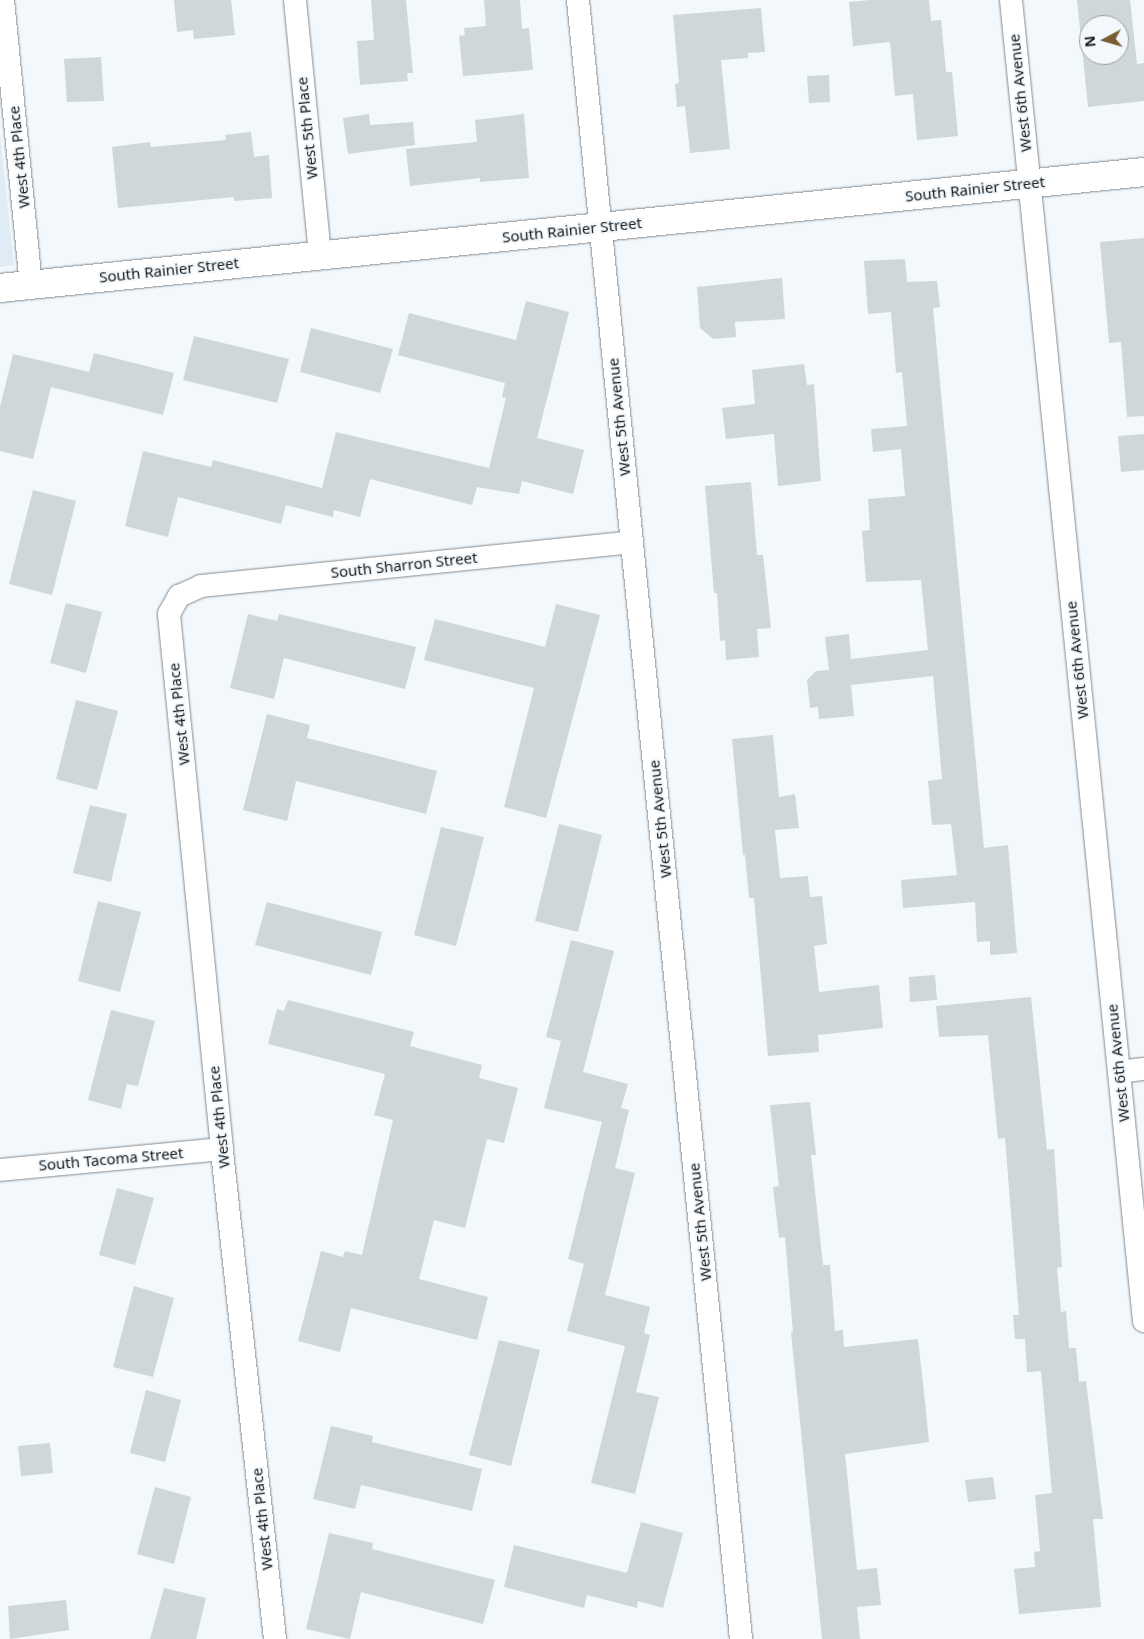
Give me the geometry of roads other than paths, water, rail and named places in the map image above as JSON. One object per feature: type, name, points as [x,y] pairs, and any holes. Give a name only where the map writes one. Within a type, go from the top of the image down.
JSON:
[{"type":"street","name":"West 4th Place","points":[[4,0],[31,284]]},
{"type":"street","name":"West 5th Place","points":[[295,0],[320,255]]},
{"type":"street","name":"West 5th Avenue","points":[[578,0],[742,1639]]},
{"type":"street","name":"West 6th Avenue","points":[[1011,0],[1144,1321]]},
{"type":"street","name":"South Rainier Street","points":[[0,288],[1144,172]]},
{"type":"street","name":"South Sharron Street","points":[[179,596],[201,586],[632,542]]},
{"type":"street","name":"West 4th Place","points":[[179,596],[169,614],[222,1149],[275,1639]]},
{"type":"street","points":[[1119,1072],[1144,1069]]},
{"type":"street","name":"South Tacoma Street","points":[[0,1170],[222,1149]]}]
